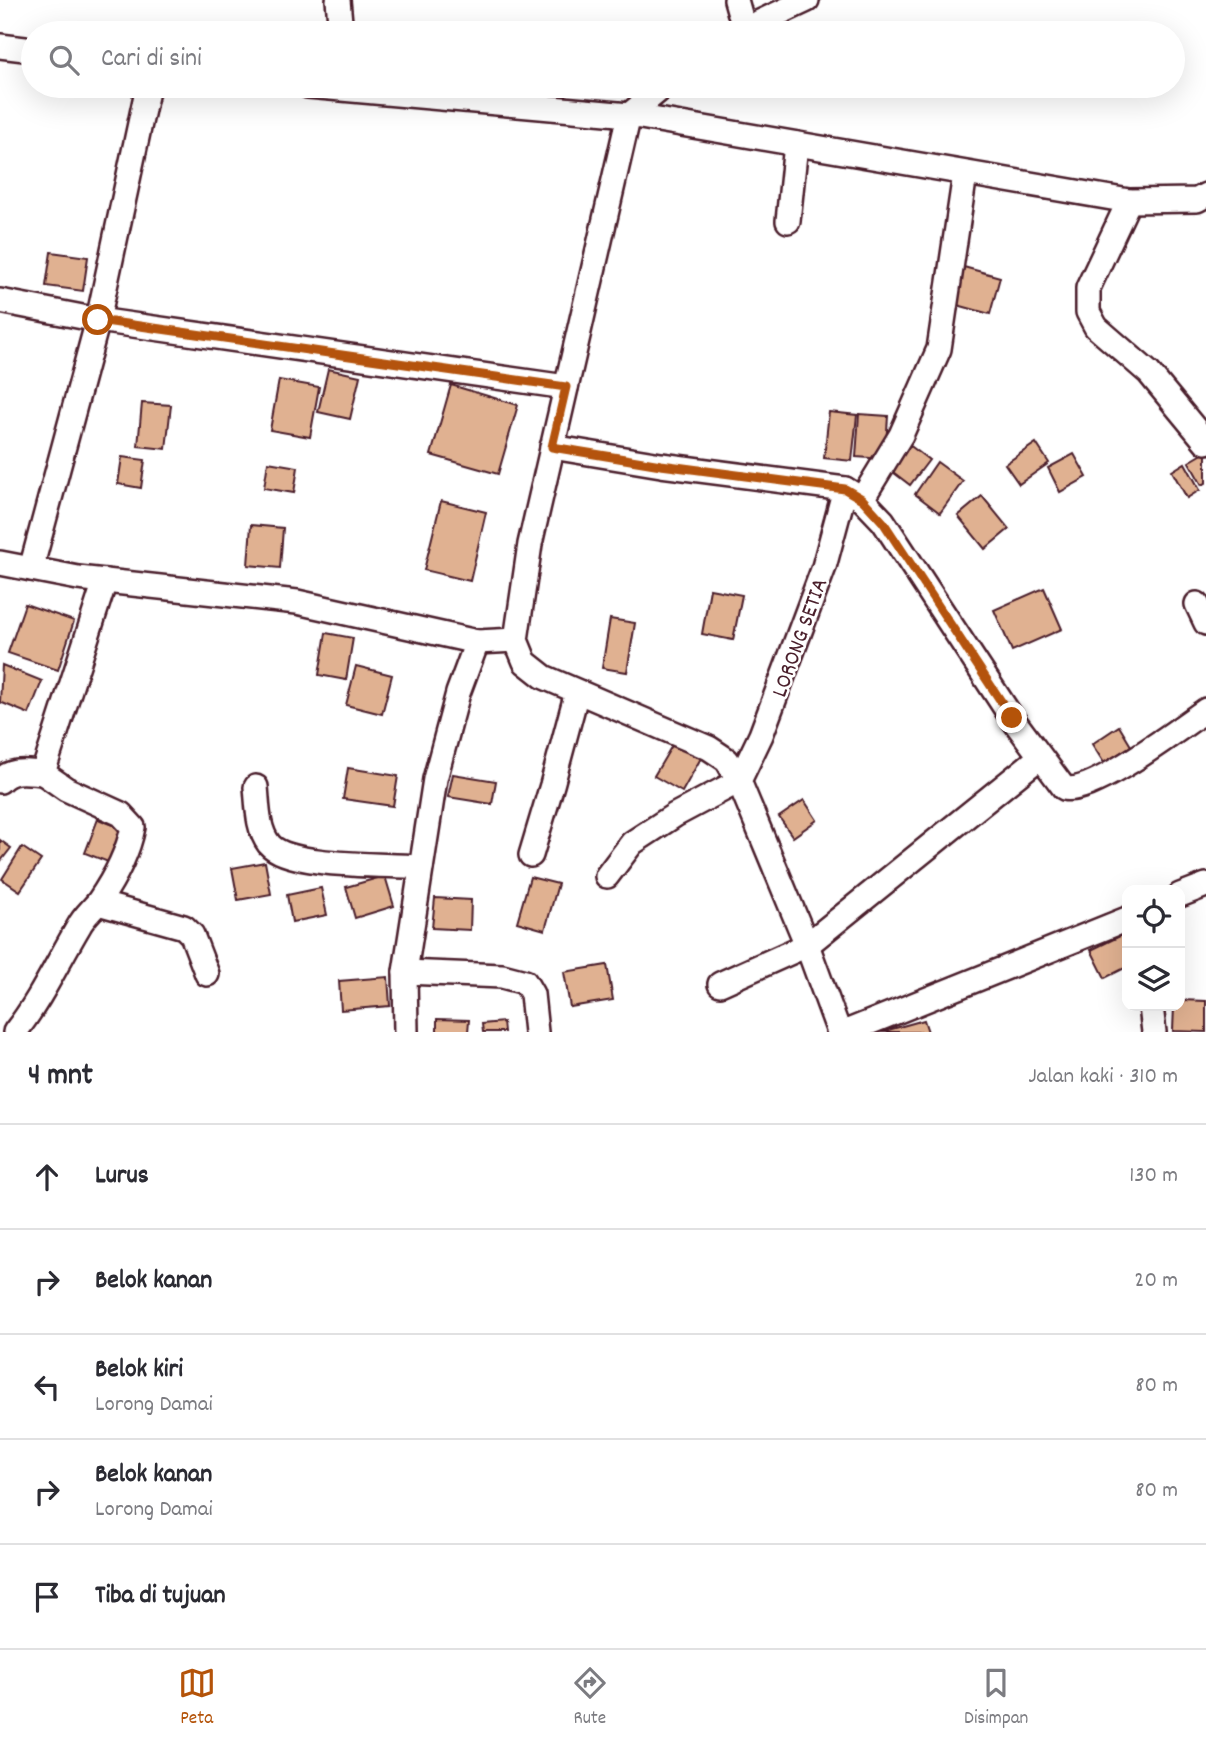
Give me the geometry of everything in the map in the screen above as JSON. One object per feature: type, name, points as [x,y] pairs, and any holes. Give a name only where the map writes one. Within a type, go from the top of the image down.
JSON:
[{"type":"street","points":[[338,0],[340,21]]},
{"type":"street","points":[[736,0],[741,21]]},
{"type":"street","points":[[762,21],[807,0]]},
{"type":"street","points":[[0,46],[21,49]]},
{"type":"street","points":[[31,569],[98,320],[145,98]]},
{"type":"street","points":[[451,98],[629,115],[1129,201],[1197,200],[1206,195]]},
{"type":"street","points":[[650,98],[629,115],[530,544],[516,640],[526,662],[544,677],[709,748],[727,760],[739,781],[807,945],[839,1032]]},
{"type":"street","points":[[788,221],[796,144]]},
{"type":"street","name":"LORONG SETIA","points":[[739,781],[761,735],[854,494],[901,435],[939,349],[965,174]]},
{"type":"street","points":[[1129,201],[1088,288],[1088,312],[1096,327],[1149,373],[1206,442]]},
{"type":"street","points":[[0,301],[98,320],[566,387]]},
{"type":"street","points":[[552,447],[854,494],[883,522],[1040,757],[1064,788],[1077,788],[1107,776],[1206,710]]},
{"type":"street","points":[[0,563],[105,581],[297,602],[477,642],[516,640]]},
{"type":"street","points":[[43,774],[105,581]]},
{"type":"street","points":[[406,1032],[405,972],[435,779],[458,693],[477,642]]},
{"type":"street","points":[[531,855],[577,692]]},
{"type":"street","points":[[720,984],[807,945],[1040,757]]},
{"type":"street","points":[[0,781],[7,773],[14,771],[43,774],[66,789],[121,814],[133,827],[130,841],[113,878],[98,903],[81,922],[29,1014],[15,1032]]},
{"type":"street","points":[[607,876],[632,844],[675,815],[739,781]]},
{"type":"street","points":[[256,787],[259,824],[270,845],[294,857],[338,863],[421,867]]},
{"type":"street","points":[[1185,893],[1206,886]]},
{"type":"street","points":[[98,903],[184,928],[192,935],[206,974]]},
{"type":"street","points":[[846,1032],[1122,921]]},
{"type":"street","points":[[405,972],[502,976],[525,982],[532,994],[536,1032]]},
{"type":"street","points":[[1152,1011],[1154,1032]]},
{"type":"building","points":[[51,252],[88,257],[83,291],[46,286]]},
{"type":"building","points":[[960,266],[1000,277],[990,314],[950,303]]},
{"type":"building","points":[[328,369],[360,376],[350,419],[318,412]]},
{"type":"building","points":[[279,380],[319,387],[310,437],[270,430]]},
{"type":"building","points":[[451,385],[518,405],[498,474],[431,455]]},
{"type":"building","points":[[142,403],[171,405],[166,449],[138,446]]},
{"type":"building","points":[[829,412],[857,415],[852,461],[824,458]]},
{"type":"building","points":[[859,414],[888,416],[885,459],[856,457]]},
{"type":"building","points":[[1036,443],[1049,463],[1019,484],[1005,464]]},
{"type":"building","points":[[908,444],[929,460],[910,485],[889,469]]},
{"type":"building","points":[[1206,452],[1206,483],[1202,485],[1189,462]]},
{"type":"building","points":[[1074,454],[1087,477],[1060,492],[1048,468]]},
{"type":"building","points":[[122,457],[145,460],[141,488],[118,484]]},
{"type":"building","points":[[268,462],[298,467],[294,493],[264,488]]},
{"type":"building","points":[[937,462],[963,481],[940,513],[915,494]]},
{"type":"building","points":[[1185,463],[1200,490],[1187,498],[1172,471]]},
{"type":"building","points":[[982,496],[1009,529],[985,549],[958,516]]},
{"type":"building","points":[[441,501],[486,512],[470,581],[424,570]]},
{"type":"building","points":[[251,525],[283,528],[280,568],[248,565]]},
{"type":"building","points":[[1044,588],[1062,629],[1012,651],[994,610]]},
{"type":"building","points":[[710,589],[742,595],[733,640],[702,634]]},
{"type":"building","points":[[25,604],[74,621],[58,670],[8,653]]},
{"type":"building","points":[[610,619],[635,623],[627,672],[602,668]]},
{"type":"building","points":[[326,633],[353,638],[346,680],[319,675]]},
{"type":"building","points":[[2,665],[42,681],[29,714],[0,702]]},
{"type":"building","points":[[356,666],[392,675],[382,714],[346,705]]},
{"type":"building","points":[[1119,726],[1131,746],[1104,763],[1092,744]]},
{"type":"building","points":[[674,742],[701,758],[682,792],[654,776]]},
{"type":"building","points":[[348,768],[398,776],[393,806],[343,799]]},
{"type":"building","points":[[453,774],[496,781],[492,804],[448,797]]},
{"type":"building","points":[[804,800],[817,820],[793,837],[779,817]]},
{"type":"building","points":[[98,819],[129,831],[116,865],[85,853]]},
{"type":"building","points":[[0,840],[11,848],[0,862]]},
{"type":"building","points":[[22,847],[41,860],[20,891],[2,879]]},
{"type":"building","points":[[265,862],[271,894],[238,900],[232,868]]},
{"type":"building","points":[[385,876],[394,906],[355,918],[346,887]]},
{"type":"building","points":[[530,877],[558,884],[545,930],[517,922]]},
{"type":"building","points":[[321,888],[327,915],[292,922],[287,895]]},
{"type":"building","points":[[435,898],[471,900],[470,930],[432,928]]},
{"type":"building","points":[[1122,935],[1122,970],[1105,978],[1091,950]]},
{"type":"building","points":[[607,965],[613,1000],[570,1007],[564,972]]},
{"type":"building","points":[[388,977],[390,1006],[341,1010],[339,981]]},
{"type":"building","points":[[1185,1000],[1206,1001],[1206,1032],[1173,1031],[1174,1011],[1185,1011]]},
{"type":"building","points":[[437,1019],[469,1020],[468,1032],[437,1032]]},
{"type":"building","points":[[924,1020],[928,1032],[881,1032]]},
{"type":"building","points":[[503,1022],[504,1032],[483,1032],[482,1024]]},
{"type":"route","points":[[98,320],[566,387],[552,447],[661,465],[845,489],[862,499],[883,522],[1012,718]]}]
